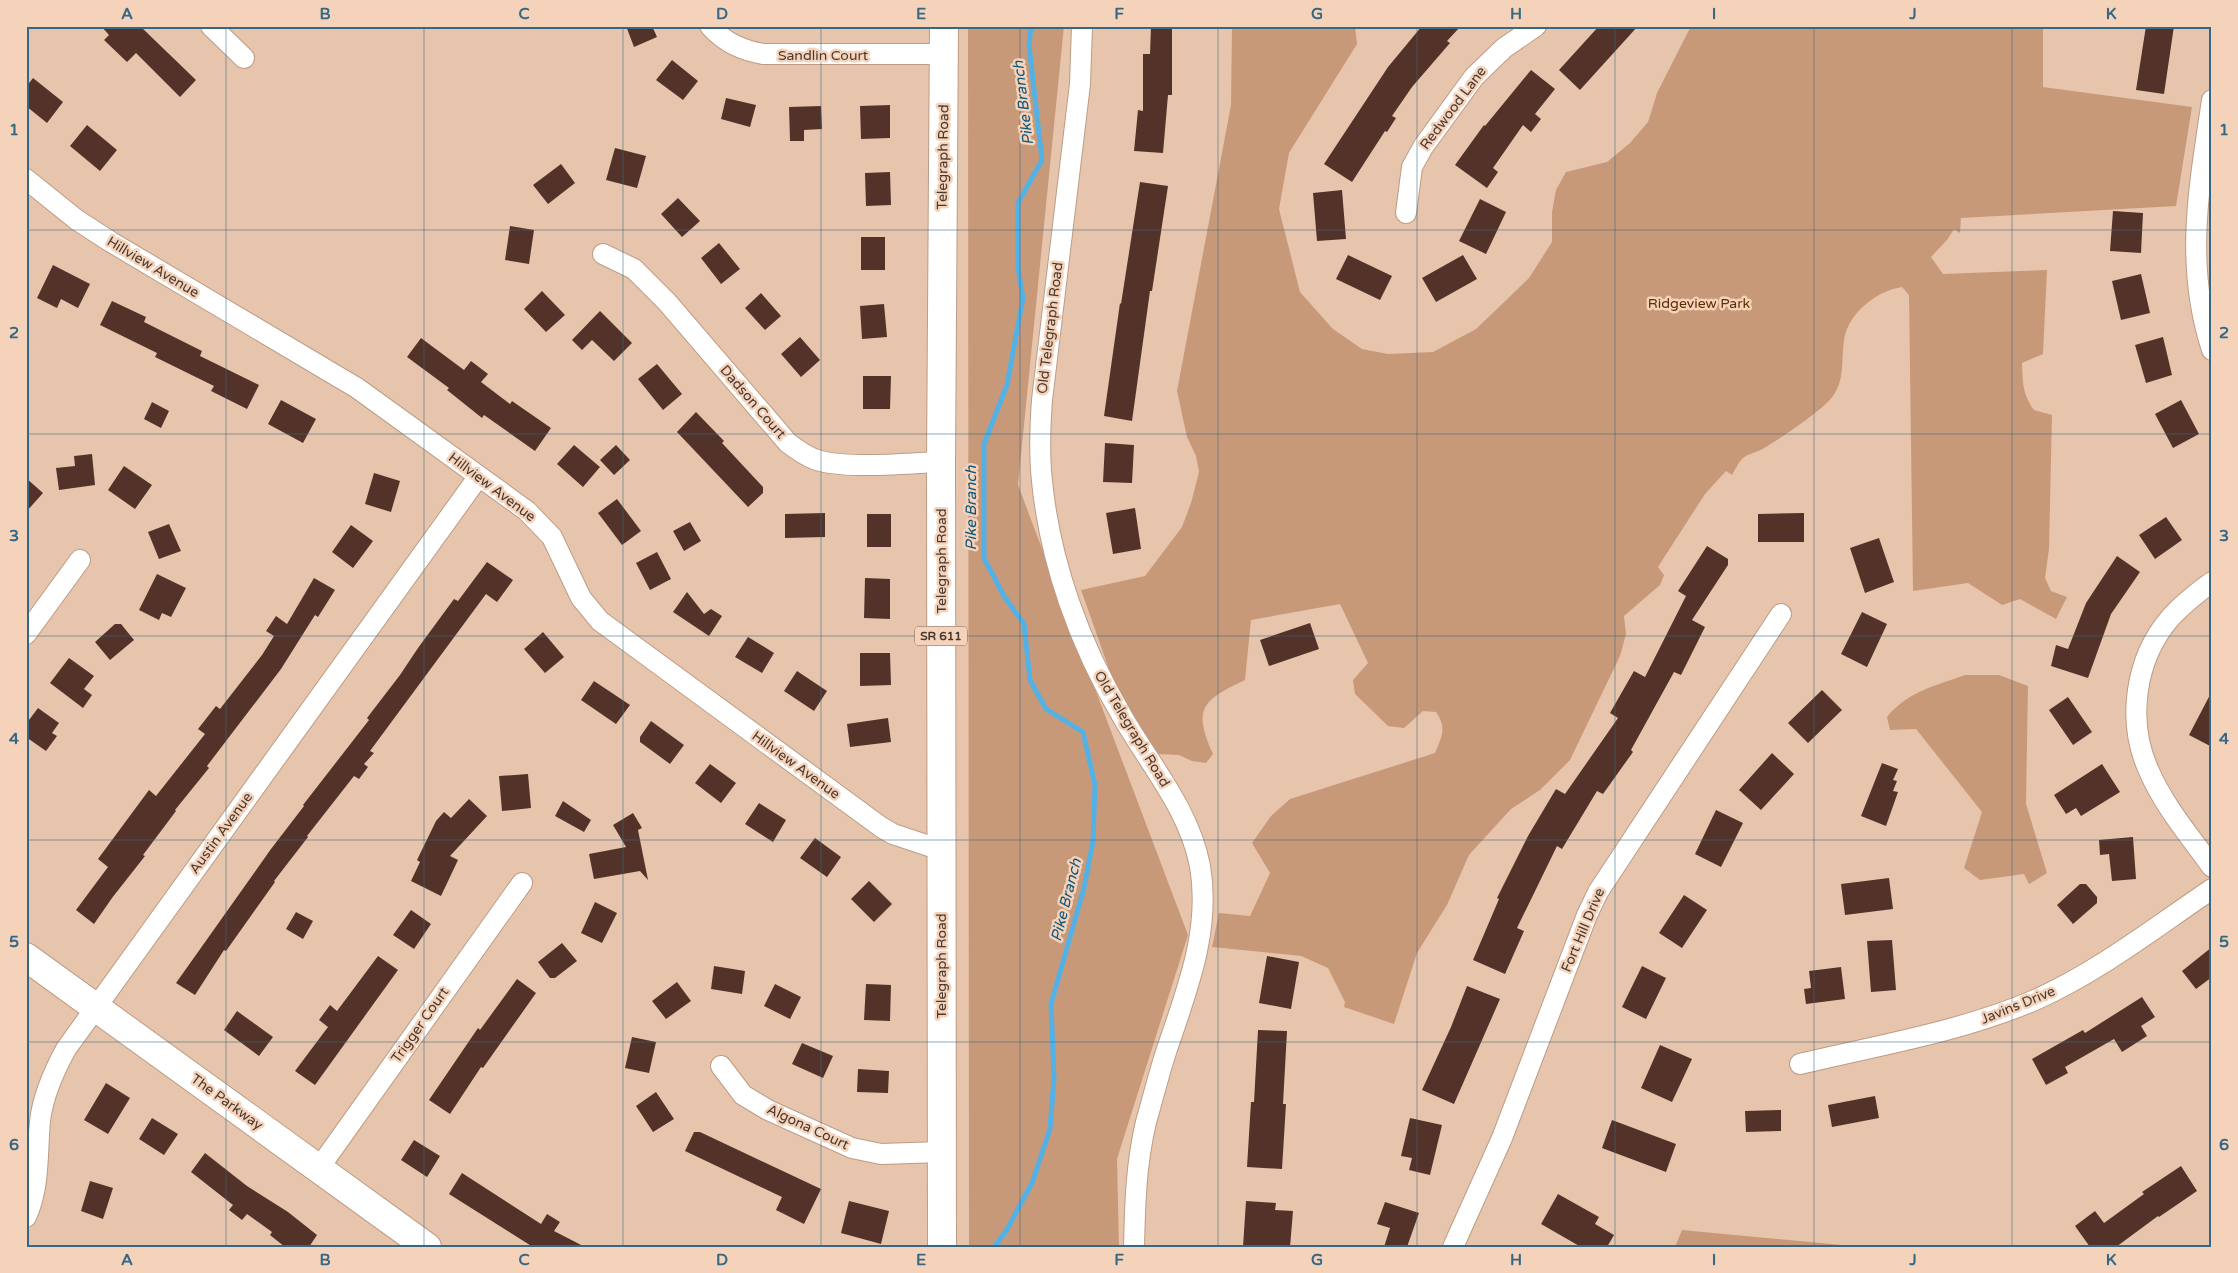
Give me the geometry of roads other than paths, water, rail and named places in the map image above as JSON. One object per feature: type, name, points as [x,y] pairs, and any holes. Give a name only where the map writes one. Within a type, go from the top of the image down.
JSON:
[{"type":"main road","name":"Telegraph Road","points":[[942,1247],[941,462],[944,26]]},
{"type":"main road","name":"The Parkway","points":[[26,957],[427,1247]]},
{"type":"street","points":[[211,26],[244,58]]},
{"type":"street","name":"Sandlin Court","points":[[710,26],[730,44],[747,51],[763,54],[944,54]]},
{"type":"street","name":"Old Telegraph Road","points":[[1082,26],[1080,84],[1042,400],[1040,441],[1046,514],[1060,574],[1094,665],[1125,723],[1164,780],[1186,821],[1200,865],[1203,888],[1204,916],[1194,967],[1166,1051],[1139,1154],[1135,1187],[1134,1247]]},
{"type":"street","name":"Redwood Lane","points":[[1406,213],[1412,167],[1423,147],[1474,77],[1498,54],[1536,26]]},
{"type":"street","points":[[2212,100],[2195,235],[2198,297],[2212,350]]},
{"type":"street","name":"Hillview Avenue","points":[[26,178],[77,220],[357,388],[527,510],[552,538],[560,551],[581,598],[600,621],[881,827],[893,834],[941,850]]},
{"type":"street","name":"Dadson Court","points":[[603,254],[634,269],[667,302],[788,443],[800,452],[813,459],[834,463],[941,462]]},
{"type":"street","name":"Austin Avenue","points":[[26,1217],[36,1183],[40,1120],[48,1087],[66,1049],[479,476]]},
{"type":"street","points":[[26,634],[80,560]]},
{"type":"street","points":[[2212,582],[2172,617],[2159,635],[2145,662],[2138,689],[2136,708],[2140,746],[2148,769],[2163,798],[2212,867]]},
{"type":"street","name":"Fort Hill Drive","points":[[1453,1247],[1502,1138],[1587,914],[1598,892],[1781,614]]},
{"type":"street","name":"Trigger Court","points":[[319,1168],[522,883]]},
{"type":"street","name":"Javins Drive","points":[[1800,1064],[1949,1030],[1987,1019],[2035,1000],[2096,967],[2212,889]]},
{"type":"street","name":"Algona Court","points":[[720,1066],[743,1095],[768,1110],[852,1148],[881,1154],[942,1152]]},
{"type":"waterway","name":"Pike Branch","points":[[994,1247],[1006,1231],[1032,1183],[1050,1129],[1054,1078],[1051,1004],[1084,888],[1093,841],[1095,785],[1083,732],[1046,709],[1030,680],[1024,624],[1004,596],[984,558],[984,444],[1007,385],[1023,298],[1018,268],[1018,203],[1042,160],[1029,45],[1031,26]]},
{"type":"park label","name":"Ridgeview Park","points":[[1699,303]]}]
